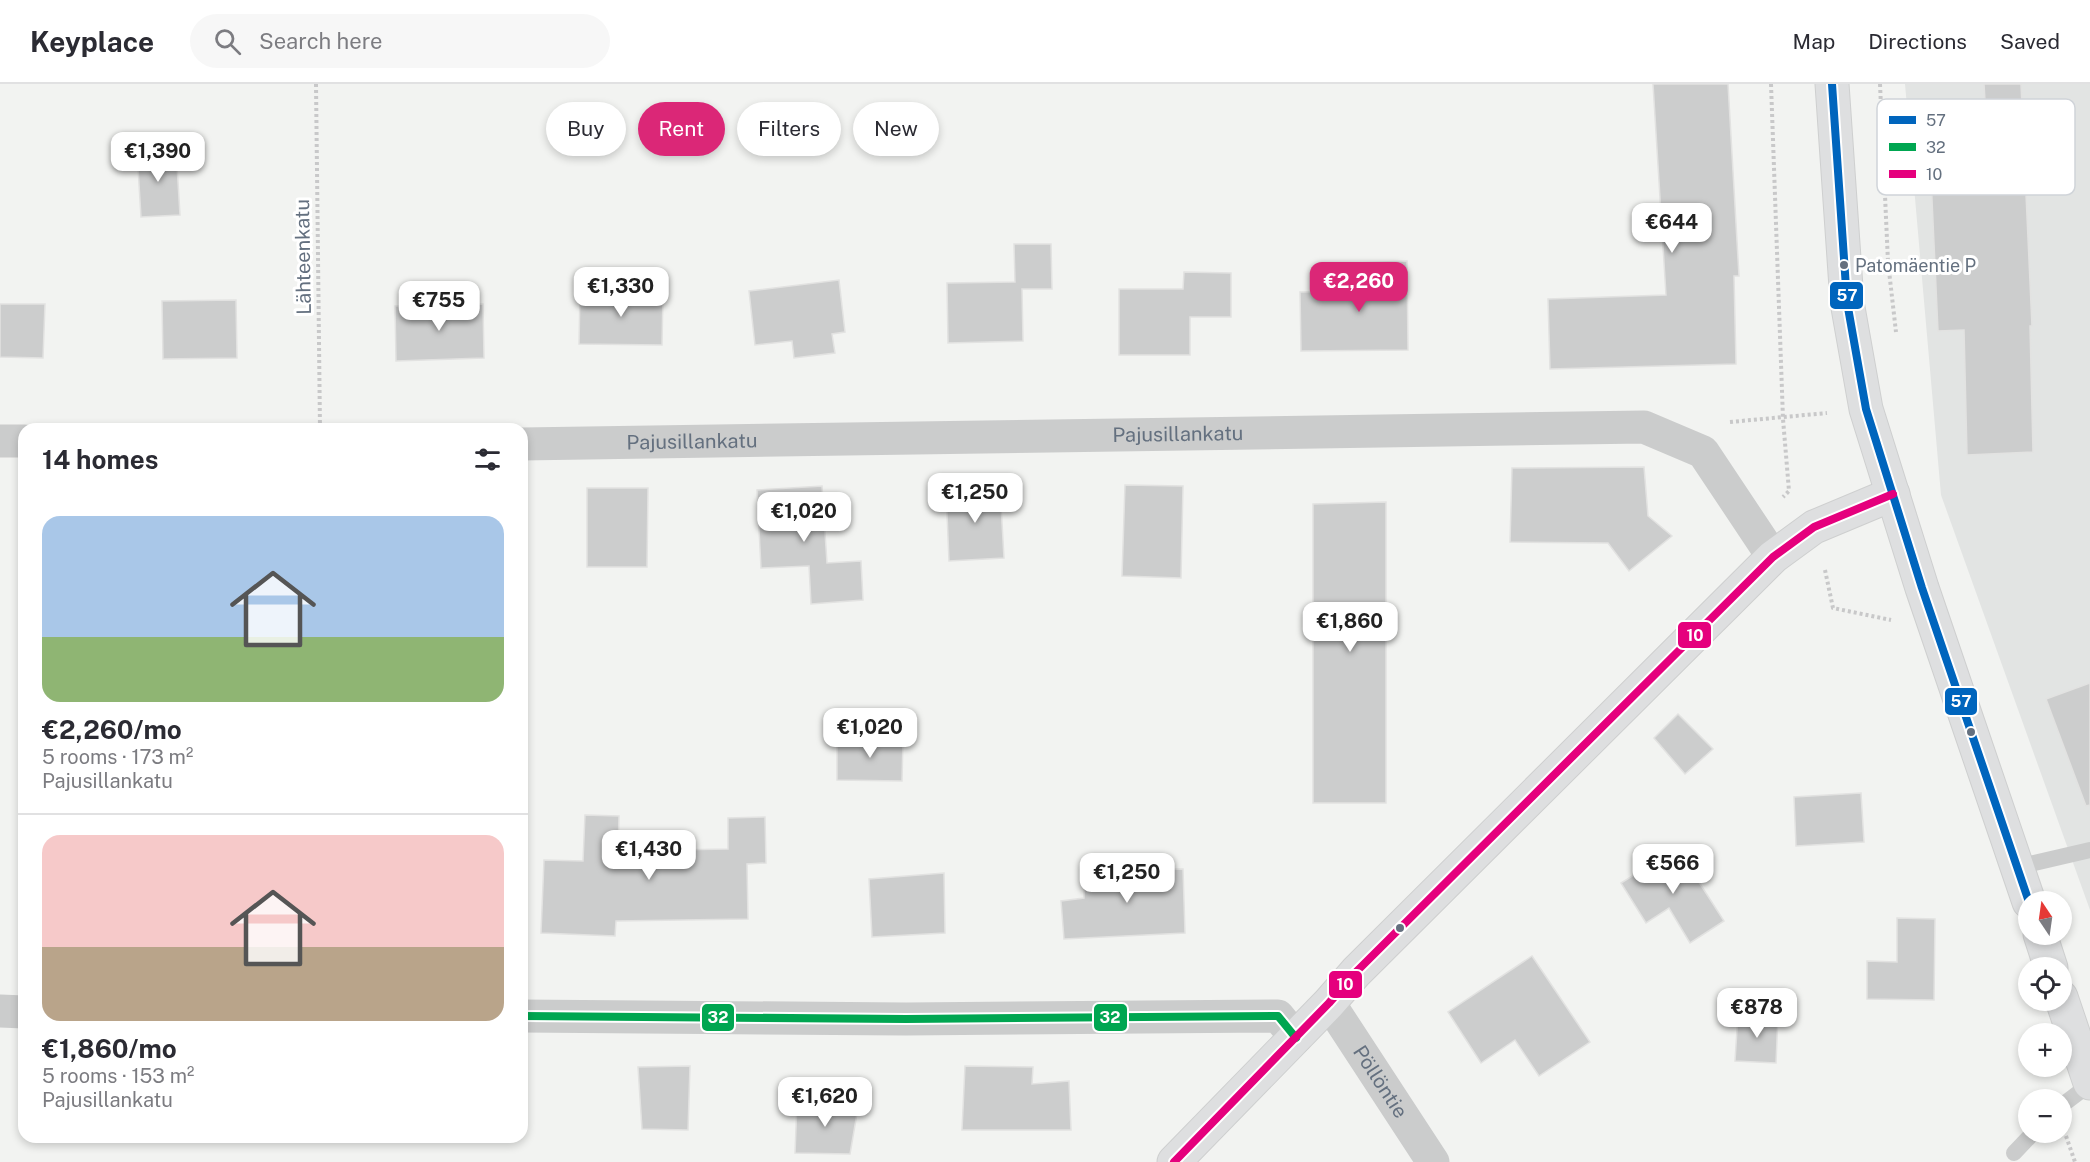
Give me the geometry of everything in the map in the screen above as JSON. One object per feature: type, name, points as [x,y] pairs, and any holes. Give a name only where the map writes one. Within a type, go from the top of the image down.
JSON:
[{"type":"street","points":[[1832,84],[1847,302],[1866,409],[1922,588],[2025,891]]},
{"type":"street","name":"Pajusillankatu","points":[[528,444],[1644,427],[1702,452],[1755,527],[1773,557]]},
{"type":"street","points":[[0,441],[18,441]]},
{"type":"street","points":[[1174,1162],[1365,964],[1773,557],[1814,527],[1893,494]]},
{"type":"street","name":"Pöllöntie","points":[[1329,1003],[1433,1162]]},
{"type":"street","points":[[0,1011],[18,1012]]},
{"type":"street","points":[[2065,1011],[2090,1083]]},
{"type":"street","points":[[528,1016],[906,1019],[1278,1016],[1296,1038]]},
{"type":"lane","points":[[2017,867],[2090,850]]},
{"type":"lane","points":[[2072,1097],[2090,1083]]},
{"type":"lane","points":[[2014,1153],[2024,1143]]},
{"type":"path","name":"Lähteenkatu","points":[[315,84],[320,423]]},
{"type":"path","points":[[1771,84],[1783,419],[1789,491],[1814,527],[1833,608],[1891,620],[1896,628]]},
{"type":"path","points":[[1755,527],[1789,491]]},
{"type":"path","points":[[2069,1143],[2075,1162]]},
{"type":"shaded area","points":[[1905,84],[2090,84],[2090,910],[1941,495],[1915,195],[2075,195],[2075,99],[1906,99]]},
{"type":"building","points":[[1653,84],[1728,84],[1739,276],[1734,276],[1736,364],[1550,369],[1548,299],[1666,295]]},
{"type":"building","points":[[1984,84],[2021,84],[2022,99],[1985,99]]},
{"type":"building","points":[[176,149],[180,215],[141,217],[137,151]]},
{"type":"building","points":[[1932,195],[2026,195],[2032,326],[2030,326],[2033,452],[1967,455],[1964,330],[1938,331]]},
{"type":"building","points":[[1014,244],[1051,244],[1052,289],[1022,289],[1023,341],[948,343],[947,283],[1015,282]]},
{"type":"building","points":[[1407,261],[1408,350],[1301,351],[1300,292],[1358,291],[1357,263]]},
{"type":"building","points":[[1184,272],[1231,273],[1231,317],[1190,317],[1190,355],[1119,355],[1119,289],[1183,289]]},
{"type":"building","points":[[839,280],[845,332],[832,334],[835,353],[794,358],[792,341],[755,345],[749,291]]},
{"type":"building","points":[[580,292],[663,293],[662,345],[579,344]]},
{"type":"building","points":[[236,300],[237,358],[163,359],[162,301]]},
{"type":"building","points":[[0,304],[45,304],[43,358],[0,357]]},
{"type":"building","points":[[483,304],[484,358],[396,361],[395,306]]},
{"type":"building","points":[[1644,467],[1648,516],[1672,536],[1629,571],[1608,543],[1510,542],[1512,468]]},
{"type":"building","points":[[1125,485],[1183,486],[1181,578],[1122,576]]},
{"type":"building","points":[[822,486],[827,563],[861,561],[863,600],[811,604],[809,566],[761,568],[757,490]]},
{"type":"building","points":[[1000,487],[1004,558],[949,561],[946,490]]},
{"type":"building","points":[[587,488],[648,488],[647,567],[587,567]]},
{"type":"building","points":[[1386,502],[1386,803],[1313,803],[1313,504]]},
{"type":"building","points":[[2090,683],[2090,805],[2086,806],[2046,699]]},
{"type":"building","points":[[1678,714],[1713,749],[1685,774],[1654,738]]},
{"type":"building","points":[[837,738],[903,739],[902,781],[837,780]]},
{"type":"building","points":[[1861,793],[1864,842],[1796,846],[1794,797]]},
{"type":"building","points":[[585,815],[619,816],[618,851],[728,849],[728,818],[765,817],[766,863],[747,864],[748,919],[616,921],[615,936],[541,933],[544,860],[583,861]]},
{"type":"building","points":[[1677,848],[1724,921],[1690,943],[1669,908],[1646,923],[1621,883]]},
{"type":"building","points":[[1183,869],[1185,933],[1064,939],[1061,901],[1084,898],[1085,870]]},
{"type":"building","points":[[944,873],[945,933],[872,937],[869,879]]},
{"type":"building","points":[[1897,918],[1935,919],[1934,1000],[1867,999],[1867,961],[1897,962]]},
{"type":"building","points":[[1532,956],[1590,1042],[1539,1076],[1515,1040],[1481,1063],[1448,1012]]},
{"type":"building","points":[[1738,1014],[1778,1016],[1776,1063],[1735,1061]]},
{"type":"building","points":[[690,1066],[688,1130],[642,1129],[638,1067]]},
{"type":"building","points":[[965,1066],[1033,1067],[1032,1084],[1069,1081],[1071,1130],[962,1130]]},
{"type":"building","points":[[859,1102],[850,1154],[795,1153],[797,1103]]},
{"type":"transit line","name":"57","points":[[1832,84],[1847,302],[1866,409],[1922,588],[2025,891]]},
{"type":"transit line","name":"10","points":[[1174,1162],[1329,1003],[1356,972],[1773,557],[1814,527],[1893,494]]},
{"type":"transit line","name":"32","points":[[528,1016],[906,1019],[1278,1016],[1296,1038]]},
{"type":"place","name":"Patomäentie P","points":[[1844,265]]}]
